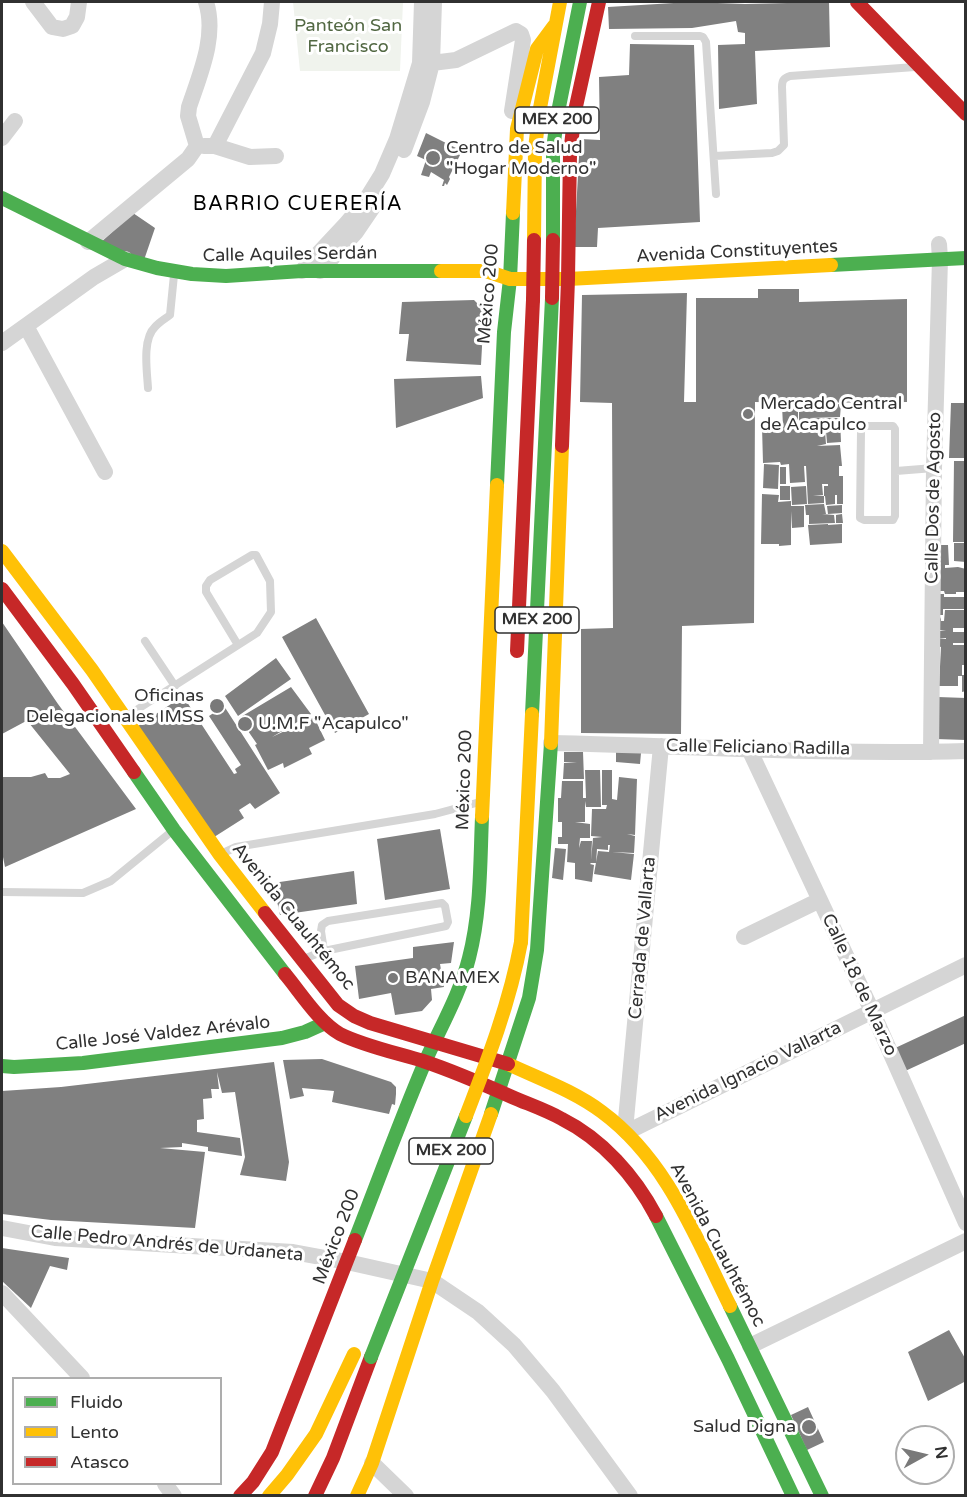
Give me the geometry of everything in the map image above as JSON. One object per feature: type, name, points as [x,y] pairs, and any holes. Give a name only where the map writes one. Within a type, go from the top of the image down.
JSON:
[{"type":"main road","name":"MEX 200","points":[[516,668],[533,300],[535,148],[540,108],[560,2]]},
{"type":"main road","name":"MEX 200","points":[[315,1496],[333,1458],[471,1100],[508,1002],[516,971],[521,942],[552,298],[553,149],[558,111],[580,2]]},
{"type":"main road","points":[[357,1496],[372,1464],[432,1281],[508,1064],[529,998],[537,950],[551,743],[568,279],[573,261],[570,154],[575,111],[599,2]]},
{"type":"main road","points":[[857,2],[965,111]]},
{"type":"main road","name":"México 200","points":[[240,1496],[253,1482],[272,1452],[425,1062],[458,990],[469,958],[480,884],[504,332],[510,279],[517,129],[537,49],[555,26]]},
{"type":"main road","name":"Calle Aquiles Serdán","points":[[2,198],[125,259],[192,274],[226,276],[302,271],[486,271],[510,279]]},
{"type":"main road","name":"Avenida Constituyentes","points":[[510,279],[568,279],[936,249],[957,243]]},
{"type":"main road","name":"Avenida Constituyentes","points":[[936,249],[966,258]]},
{"type":"main road","points":[[511,262],[573,261]]},
{"type":"main road","name":"Calle Aquiles Serdán","points":[[486,271],[511,262]]},
{"type":"main road","name":"Avenida Cuauhtémoc","points":[[2,551],[92,670],[220,855],[338,1005],[370,1023],[508,1064],[573,1094],[601,1111],[626,1131],[651,1159],[671,1188],[822,1496]]},
{"type":"main road","points":[[2,589],[73,684],[174,830],[325,1023],[341,1034],[425,1062],[563,1119],[588,1135],[631,1177],[650,1205],[716,1334],[792,1496]]},
{"type":"main road","name":"Calle José Valdez Arévalo","points":[[2,1066],[82,1063],[282,1038],[305,1032],[325,1023]]},
{"type":"main road","points":[[459,1084],[476,1040]]},
{"type":"main road","points":[[384,1278],[392,1257]]},
{"type":"main road","points":[[269,1496],[316,1434],[356,1349]]},
{"type":"street","points":[[33,2],[52,27],[63,29],[72,26],[77,17],[79,2]]},
{"type":"street","points":[[197,146],[188,117],[209,41],[210,20],[206,2]]},
{"type":"street","points":[[215,146],[262,52],[270,24],[272,2]]},
{"type":"street","points":[[302,271],[364,203],[382,174],[398,139],[426,63],[422,2]]},
{"type":"street","points":[[320,271],[356,232],[372,210],[391,178],[412,131],[422,102],[434,2]]},
{"type":"street","points":[[426,63],[456,60],[516,32],[521,34],[523,40],[512,112],[517,129]]},
{"type":"street","points":[[2,138],[15,121]]},
{"type":"street","points":[[197,146],[215,146],[249,157],[276,156]]},
{"type":"street","points":[[88,242],[188,159],[197,146]]},
{"type":"street","name":"Calle Dos de Agosto","points":[[931,752],[936,249]]},
{"type":"street","points":[[2,343],[94,277],[125,259]]},
{"type":"street","points":[[26,326],[105,472]]},
{"type":"street","name":"Calle Feliciano Radilla","points":[[551,743],[748,749],[966,751]]},
{"type":"street","name":"Cerrada de Vallarta","points":[[626,1131],[661,746]]},
{"type":"street","name":"Calle 18 de Marzo","points":[[748,749],[872,1011],[966,1223]]},
{"type":"street","points":[[744,937],[820,900]]},
{"type":"street","name":"Avenida Ignacio Vallarta","points":[[626,1131],[966,965]]},
{"type":"street","name":"Calle Pedro Andrés de Urdaneta","points":[[2,1228],[55,1238],[293,1252],[432,1281],[478,1312],[514,1345],[553,1391],[630,1496]]},
{"type":"street","points":[[750,1346],[966,1242]]},
{"type":"street","points":[[2,1293],[81,1377]]},
{"type":"street","points":[[372,1464],[406,1496]]},
{"type":"lane","points":[[635,36],[700,36],[705,39],[716,194]]},
{"type":"lane","points":[[714,156],[772,153],[784,146],[782,81],[786,77],[921,67]]},
{"type":"lane","points":[[148,388],[148,338],[153,328],[170,315],[174,271]]},
{"type":"lane","points":[[863,426],[893,426],[896,429],[896,471],[895,519],[861,520],[861,430],[863,426]]},
{"type":"lane","points":[[896,471],[934,468]]},
{"type":"lane","points":[[125,718],[257,633],[271,612],[270,581],[256,555],[252,555],[210,580],[206,586],[206,592],[238,645]]},
{"type":"lane","points":[[145,641],[175,686]]},
{"type":"lane","points":[[220,855],[236,847],[435,814],[482,802]]},
{"type":"lane","points":[[2,892],[83,893],[111,881],[174,830]]},
{"type":"lane","points":[[302,959],[324,951],[446,926],[448,922],[445,906],[442,903],[328,921],[322,924],[321,931],[324,951]]},
{"type":"green space","name":"Panteón San Francisco","points":[[293,2],[403,2],[400,71],[300,71]]},
{"type":"building","points":[[690,2],[745,4],[829,2],[830,47],[755,51],[757,104],[719,109],[718,45],[745,44],[745,33],[738,32],[736,21],[692,28],[609,29],[608,7]]},
{"type":"building","points":[[630,44],[694,45],[700,222],[598,228],[597,247],[574,247],[580,139],[600,140],[599,77],[629,75]]},
{"type":"building","name":"Centro de Salud \"Hogar Moderno\"","points":[[426,133],[462,151],[447,185],[445,183],[442,186],[444,180],[431,172],[429,177],[421,175],[426,160],[417,156]]},
{"type":"building","points":[[133,213],[155,228],[144,260],[99,244]]},
{"type":"building","name":"Mercado Central de Acapulco","points":[[758,289],[799,289],[799,302],[907,299],[907,402],[755,402],[754,623],[682,626],[681,734],[581,733],[581,629],[613,628],[612,403],[580,402],[582,295],[687,293],[684,402],[696,402],[696,298],[758,298]]},
{"type":"building","points":[[474,300],[484,310],[481,365],[406,361],[409,334],[399,334],[402,302]]},
{"type":"building","points":[[481,376],[483,398],[396,428],[394,379]]},
{"type":"building","points":[[951,403],[966,403],[966,458],[949,458]]},
{"type":"building","points":[[841,404],[840,417],[810,418],[840,418],[841,442],[827,443],[825,431],[826,444],[817,446],[840,445],[842,466],[839,466],[839,476],[843,476],[843,504],[837,504],[837,495],[835,495],[835,504],[826,505],[824,496],[824,503],[808,504],[806,466],[804,466],[805,482],[790,483],[789,464],[763,463],[762,427],[783,427],[782,405],[798,405],[799,426],[799,405]],"holes":[[[822,484],[828,484],[824,486],[824,496],[813,495],[823,495]]]},
{"type":"building","points":[[954,461],[966,461],[966,542],[953,542]]},
{"type":"building","points":[[764,464],[779,465],[778,489],[763,488]]},
{"type":"building","points":[[780,467],[786,467],[786,484],[780,484]]},
{"type":"building","points":[[780,486],[790,486],[790,500],[780,500]]},
{"type":"building","points":[[806,486],[807,504],[792,505],[791,487]]},
{"type":"building","points":[[762,494],[779,495],[778,502],[791,501],[791,506],[804,506],[804,527],[792,528],[791,511],[791,545],[761,544]]},
{"type":"building","points":[[824,504],[826,514],[822,514],[834,515],[835,523],[809,524],[809,515],[806,515],[805,505]]},
{"type":"building","points":[[842,505],[842,513],[828,514],[827,506]]},
{"type":"building","points":[[842,514],[843,523],[836,523],[836,515]]},
{"type":"building","points":[[842,524],[842,543],[810,545],[808,525]]},
{"type":"building","points":[[954,543],[966,543],[966,562],[954,561]]},
{"type":"building","points":[[937,545],[948,545],[949,565],[945,565],[945,568],[966,569],[966,592],[945,594],[944,591],[937,591]]},
{"type":"building","points":[[937,594],[944,594],[944,597],[966,597],[966,609],[943,609],[943,615],[937,615]]},
{"type":"building","points":[[945,610],[966,610],[966,628],[953,628],[953,632],[966,632],[966,643],[953,643],[953,645],[966,645],[966,665],[962,665],[962,676],[958,676],[958,686],[939,686],[941,647],[937,646],[938,638],[946,639],[939,638],[939,631],[946,630],[935,630],[941,617],[941,621],[944,621]]},
{"type":"building","points":[[316,618],[369,714],[335,733],[282,637]]},
{"type":"building","points":[[2,622],[58,704],[136,809],[5,867],[2,852],[2,777],[31,777],[45,773],[48,778],[60,778],[70,774],[29,723],[56,705],[2,734]]},
{"type":"building","points":[[276,658],[291,679],[238,716],[225,696]]},
{"type":"building","points":[[962,675],[966,675],[966,691],[962,692]]},
{"type":"building","points":[[291,687],[311,714],[272,737],[314,717],[325,740],[309,748],[312,754],[284,768],[283,763],[268,770],[255,745],[257,744],[239,718]]},
{"type":"building","points":[[183,696],[234,774],[237,773],[235,769],[241,765],[209,716],[224,706],[280,793],[255,809],[250,803],[239,810],[244,818],[211,839],[138,726]]},
{"type":"building","points":[[938,697],[966,698],[966,740],[936,739]]},
{"type":"building","points":[[616,751],[641,753],[640,764],[616,762]]},
{"type":"building","points":[[564,752],[583,752],[584,779],[563,779],[564,763],[577,763],[564,762]]},
{"type":"building","points":[[585,770],[600,770],[601,807],[586,807],[585,801],[585,822],[575,822],[590,824],[590,838],[580,838],[579,848],[581,841],[592,841],[591,860],[593,838],[602,837],[591,836],[592,809],[606,809],[607,805],[602,805],[602,770],[612,770],[612,799],[617,800],[619,777],[637,779],[635,835],[627,834],[635,836],[634,853],[612,852],[634,854],[631,880],[594,874],[596,863],[590,864],[594,865],[592,882],[575,879],[575,863],[567,862],[568,844],[558,844],[558,837],[562,837],[562,822],[558,822],[558,798],[561,798],[562,781],[583,781],[583,798],[586,798]],"holes":[[[608,845],[610,845],[609,852],[598,851],[596,862],[597,849],[608,850]]]},
{"type":"building","points":[[440,829],[450,889],[385,900],[377,839]]},
{"type":"building","points":[[555,848],[566,849],[563,880],[552,878]]},
{"type":"building","points":[[354,871],[357,904],[280,915],[273,883]]},
{"type":"building","name":"BANAMEX","points":[[454,942],[451,963],[440,964],[444,987],[431,989],[432,1000],[422,1011],[395,1015],[391,993],[359,999],[355,966],[413,958],[413,947]]},
{"type":"building","points":[[966,1015],[966,1043],[903,1072],[893,1049]]},
{"type":"building","points":[[322,1059],[391,1082],[396,1087],[396,1094],[395,1105],[392,1104],[389,1114],[332,1102],[334,1091],[302,1088],[304,1096],[290,1099],[283,1060]]},
{"type":"building","points":[[274,1062],[289,1162],[286,1181],[240,1175],[245,1157],[235,1092],[222,1093],[217,1072],[219,1089],[211,1089],[212,1098],[203,1099],[204,1119],[197,1120],[197,1132],[240,1138],[242,1156],[208,1151],[208,1147],[182,1143],[182,1147],[160,1148],[205,1152],[195,1228],[51,1220],[2,1214],[2,1091],[61,1087]]},
{"type":"building","points":[[2,1248],[69,1258],[67,1270],[50,1266],[31,1308],[2,1281]]},
{"type":"building","points":[[949,1330],[966,1360],[966,1381],[928,1401],[908,1352]]},
{"type":"building","name":"Salud Digna","points":[[808,1407],[824,1442],[807,1450],[791,1415]]},
{"type":"traffic: fast","points":[[553,240],[553,149],[580,2]]},
{"type":"traffic: fast","points":[[2,198],[125,259],[192,274],[226,276],[302,271],[441,271]]},
{"type":"traffic: fast","points":[[497,485],[504,332],[510,279],[513,213]]},
{"type":"traffic: fast","points":[[831,265],[966,258]]},
{"type":"traffic: fast","points":[[532,714],[552,298]]},
{"type":"traffic: fast","points":[[491,1114],[529,998],[537,950],[551,743]]},
{"type":"traffic: fast","points":[[134,772],[174,830],[285,974]]},
{"type":"traffic: fast","points":[[355,1240],[425,1062],[455,998],[469,958],[478,906],[482,817]]},
{"type":"traffic: fast","points":[[2,1066],[83,1063],[282,1038],[305,1032],[325,1023]]},
{"type":"traffic: fast","points":[[371,1357],[466,1116]]},
{"type":"traffic: fast","points":[[656,1216],[728,1359],[793,1496]]},
{"type":"traffic: fast","points":[[730,1306],[822,1496]]},
{"type":"traffic: slow","points":[[534,240],[535,148],[540,108],[560,2]]},
{"type":"traffic: slow","points":[[513,213],[517,129],[537,49],[554,26]]},
{"type":"traffic: slow","points":[[441,271],[486,271],[510,279],[568,279],[831,265]]},
{"type":"traffic: slow","points":[[551,743],[562,446]]},
{"type":"traffic: slow","points":[[482,817],[497,485]]},
{"type":"traffic: slow","points":[[2,551],[92,670],[220,855],[265,913]]},
{"type":"traffic: slow","points":[[521,942],[532,714]]},
{"type":"traffic: slow","points":[[466,1116],[505,1008],[521,942]]},
{"type":"traffic: slow","points":[[508,1064],[580,1098],[625,1131],[662,1176],[691,1227],[730,1306]]},
{"type":"traffic: slow","points":[[357,1496],[372,1463],[432,1281],[491,1114]]},
{"type":"traffic: slow","points":[[269,1496],[316,1434],[354,1354]]},
{"type":"traffic: jam","points":[[562,446],[570,154],[575,111],[599,2]]},
{"type":"traffic: jam","points":[[857,2],[966,114]]},
{"type":"traffic: jam","points":[[533,300],[534,240]]},
{"type":"traffic: jam","points":[[552,298],[553,240]]},
{"type":"traffic: jam","points":[[517,651],[533,300]]},
{"type":"traffic: jam","points":[[2,589],[73,684],[134,772]]},
{"type":"traffic: jam","points":[[265,913],[338,1005],[354,1016],[370,1023],[508,1064]]},
{"type":"traffic: jam","points":[[285,974],[317,1014],[340,1034],[370,1046],[457,1073],[577,1127],[604,1148],[628,1173],[656,1216]]},
{"type":"traffic: jam","points":[[240,1496],[253,1482],[272,1452],[355,1240]]},
{"type":"traffic: jam","points":[[315,1496],[333,1458],[371,1357]]},
{"type":"place","name":"Centro de Salud \"Hogar Moderno\"","points":[[433,158]]},
{"type":"place","name":"Mercado Central de Acapulco","points":[[748,414]]},
{"type":"place","name":"Oficinas Delegacionales IMSS","points":[[217,706]]},
{"type":"place","name":"U.M.F \"Acapulco\"","points":[[245,724]]},
{"type":"place","name":"BANAMEX","points":[[393,978]]},
{"type":"place","name":"Salud Digna","points":[[809,1427]]},
{"type":"district","name":"BARRIO CUERERÍA","points":[[298,205]]}]
